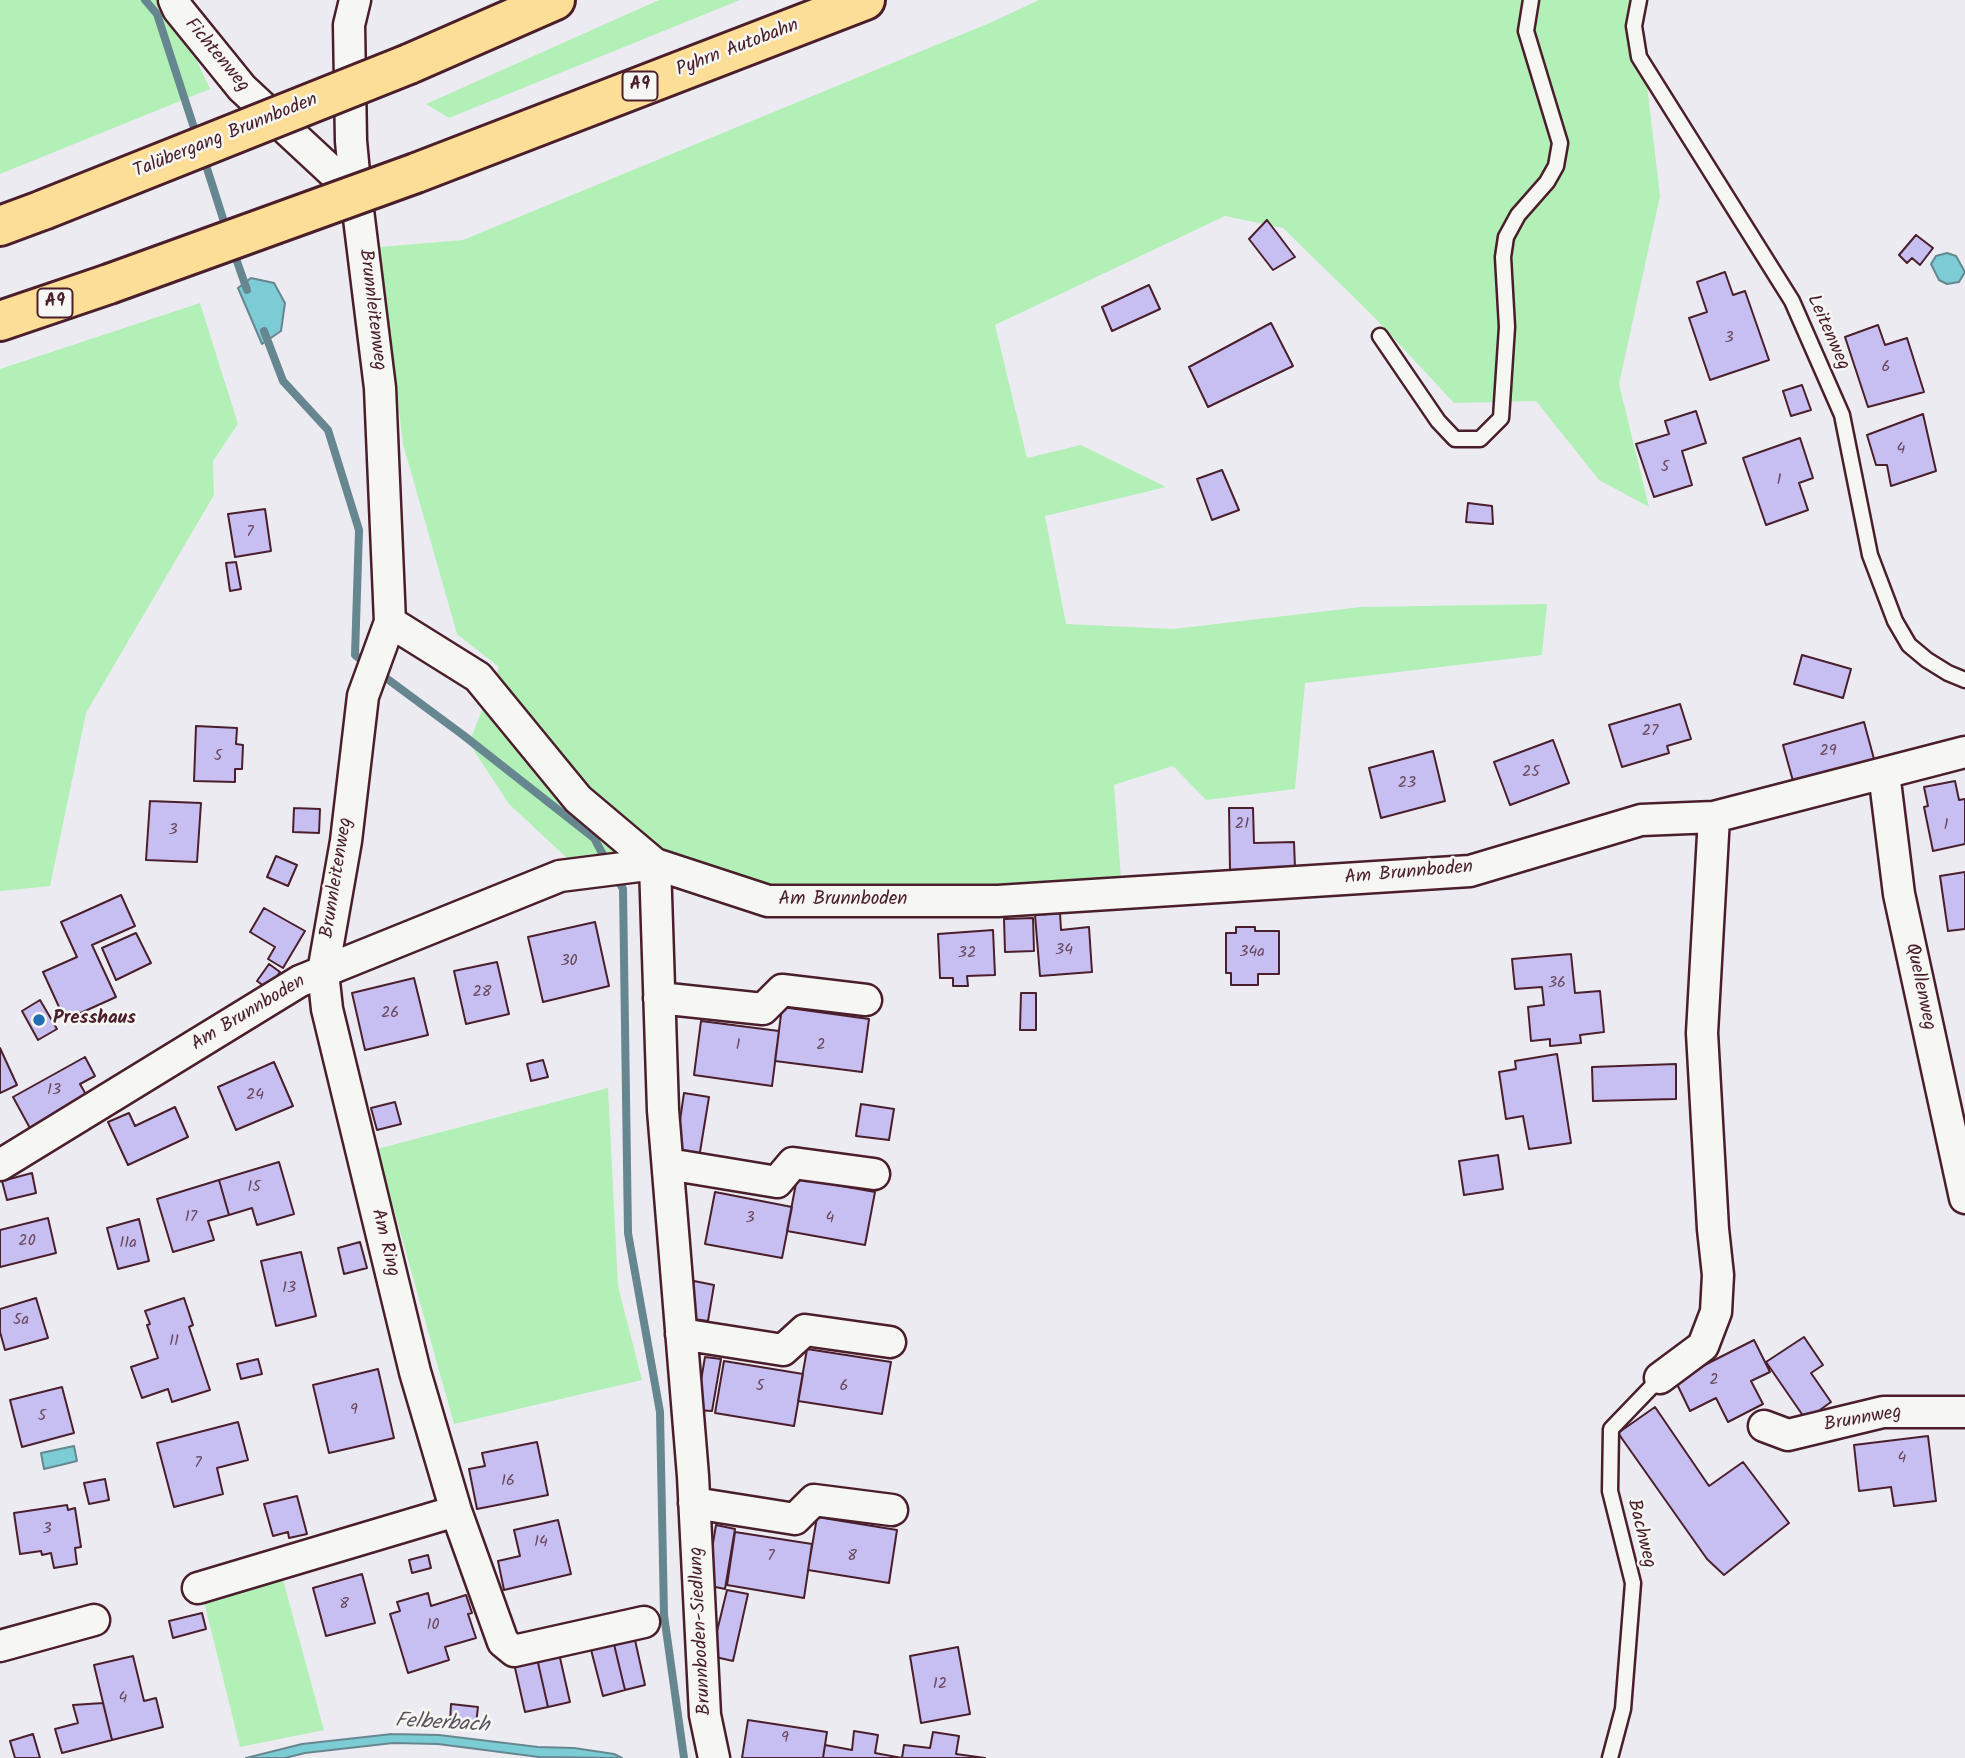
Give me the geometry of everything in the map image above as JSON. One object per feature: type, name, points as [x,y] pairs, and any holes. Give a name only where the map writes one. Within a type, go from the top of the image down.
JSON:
[{"type":"highway","name":"Talübergang Brunnboden","points":[[0,226],[409,64],[555,0]]},
{"type":"highway","name":"Pyhrn Autobahn","points":[[0,321],[416,173],[865,0]]},
{"type":"street","name":"Fichtenweg","points":[[174,0],[178,9],[242,88],[356,194]]},
{"type":"street","name":"Brunnleitenweg","points":[[323,972],[346,841],[363,696],[390,622],[380,388],[351,141],[349,25],[355,0]]},
{"type":"street","points":[[390,622],[478,677],[578,799],[643,866]]},
{"type":"street","name":"Am Brunnboden","points":[[0,1165],[300,981],[560,876],[643,866],[768,901],[999,901],[1470,871],[1641,820],[1714,817],[1965,752]]},
{"type":"street","name":"Quellenweg","points":[[1884,773],[1899,894],[1965,1198]]},
{"type":"street","points":[[1660,1378],[1703,1346],[1716,1312],[1718,1275],[1702,1033],[1714,817]]},
{"type":"street","name":"Brunnboden-Siedlung","points":[[643,866],[659,998],[668,1164],[694,1503],[705,1715],[714,1758]]},
{"type":"street","name":"Am Ring","points":[[323,972],[327,1009],[415,1372],[456,1511],[503,1642],[514,1651],[644,1622]]},
{"type":"street","points":[[659,998],[763,1009],[782,990],[866,1000]]},
{"type":"street","points":[[668,1164],[777,1182],[793,1163],[874,1174]]},
{"type":"street","points":[[681,1334],[783,1350],[805,1330],[890,1342]]},
{"type":"street","name":"Brunnweg","points":[[1763,1426],[1788,1434],[1883,1412],[1965,1412]]},
{"type":"street","points":[[694,1503],[795,1520],[814,1500],[892,1510]]},
{"type":"street","points":[[198,1588],[456,1511]]},
{"type":"street","points":[[0,1646],[94,1620]]},
{"type":"lane","points":[[1380,336],[1438,421],[1455,439],[1480,439],[1501,418],[1507,327],[1503,257],[1506,237],[1518,215],[1547,182],[1556,166],[1560,143],[1527,31],[1531,0]]},
{"type":"lane","name":"Leitenweg","points":[[1639,0],[1634,26],[1639,57],[1792,301],[1842,415],[1870,555],[1895,621],[1909,645],[1927,660],[1965,680]]},
{"type":"lane","name":"Bachweg","points":[[1610,1758],[1623,1709],[1633,1583],[1610,1491],[1611,1429],[1660,1378]]},
{"type":"green space","points":[[0,0],[169,0],[210,89],[0,174]]},
{"type":"green space","points":[[659,0],[740,0],[449,118],[426,104]]},
{"type":"green space","points":[[1039,0],[1637,0],[1660,196],[1619,384],[1649,507],[1599,480],[1536,401],[1454,403],[1373,316],[1283,228],[1225,216],[995,325],[1027,458],[1081,445],[1166,487],[1045,516],[1066,624],[1173,629],[1361,607],[1547,604],[1542,655],[1305,683],[1295,789],[1206,800],[1173,766],[1114,785],[1121,879],[898,918],[748,913],[648,877],[568,859],[509,804],[469,743],[499,667],[457,634],[403,444],[379,247],[463,240],[992,22]]},
{"type":"green space","points":[[200,303],[238,424],[213,461],[214,495],[86,713],[50,886],[0,891],[0,369]]},
{"type":"green space","points":[[608,1088],[618,1286],[642,1380],[454,1424],[377,1149]]},
{"type":"green space","points":[[282,1576],[324,1730],[240,1747],[204,1602]]},
{"type":"water","points":[[1947,253],[1956,256],[1965,272],[1959,282],[1947,284],[1939,280],[1931,264],[1936,256]]},
{"type":"water","points":[[251,278],[274,283],[285,303],[281,331],[262,344],[238,288]]},
{"type":"water","points":[[74,1446],[77,1461],[44,1469],[41,1453]]},
{"type":"water","points":[[392,1734],[439,1735],[538,1747],[574,1748],[614,1754],[622,1758],[539,1757],[438,1744],[393,1743],[305,1753],[285,1758],[246,1758],[302,1744]]},
{"type":"building","points":[[1267,220],[1295,257],[1273,270],[1249,239]]},
{"type":"building","points":[[1916,235],[1933,248],[1920,265],[1912,258],[1907,263],[1899,255]]},
{"type":"building","points":[[1725,272],[1733,295],[1745,291],[1769,360],[1710,380],[1689,318],[1707,312],[1697,282]]},
{"type":"building","points":[[1149,285],[1160,309],[1112,331],[1102,307]]},
{"type":"building","points":[[1271,323],[1293,366],[1208,407],[1189,367]]},
{"type":"building","points":[[1878,325],[1885,345],[1907,338],[1924,392],[1868,407],[1845,337]]},
{"type":"building","points":[[1802,385],[1811,410],[1791,416],[1783,391]]},
{"type":"building","points":[[1696,411],[1706,443],[1682,451],[1692,485],[1654,497],[1636,444],[1669,434],[1665,421]]},
{"type":"building","points":[[1923,414],[1936,471],[1891,486],[1887,465],[1876,465],[1867,435]]},
{"type":"building","points":[[1800,438],[1813,478],[1799,483],[1808,510],[1766,525],[1743,458]]},
{"type":"building","points":[[1222,470],[1239,510],[1212,520],[1197,479]]},
{"type":"building","points":[[1468,503],[1492,506],[1493,524],[1466,522]]},
{"type":"building","points":[[265,509],[271,551],[235,557],[228,514]]},
{"type":"building","points":[[236,562],[241,589],[230,591],[226,563]]},
{"type":"building","points":[[1802,655],[1851,669],[1843,698],[1794,684]]},
{"type":"building","points":[[1680,704],[1691,739],[1667,746],[1669,753],[1622,767],[1609,725]]},
{"type":"building","points":[[1864,722],[1874,759],[1793,781],[1783,745]]},
{"type":"building","points":[[196,726],[237,728],[236,744],[243,745],[242,769],[235,769],[235,782],[194,781]]},
{"type":"building","points":[[1553,740],[1569,783],[1510,805],[1494,762]]},
{"type":"building","points":[[1433,751],[1445,801],[1381,818],[1369,768]]},
{"type":"building","points":[[1955,781],[1959,800],[1965,799],[1965,844],[1933,851],[1924,807],[1928,806],[1924,787]]},
{"type":"building","points":[[150,801],[201,803],[197,862],[146,860]]},
{"type":"building","points":[[294,808],[320,809],[319,833],[293,832]]},
{"type":"building","points":[[1229,808],[1253,808],[1254,843],[1294,842],[1295,868],[1230,870]]},
{"type":"building","points":[[276,856],[297,865],[288,886],[267,877]]},
{"type":"building","points":[[1965,872],[1965,929],[1948,931],[1940,876]]},
{"type":"building","points":[[121,895],[135,926],[92,945],[116,997],[65,1020],[43,972],[77,957],[61,922]]},
{"type":"building","points":[[264,908],[305,931],[283,968],[268,959],[275,947],[250,932]]},
{"type":"building","points":[[1060,913],[1061,930],[1089,927],[1092,972],[1040,976],[1035,915]]},
{"type":"building","points":[[1033,918],[1034,951],[1005,952],[1004,919]]},
{"type":"building","points":[[595,922],[609,986],[543,1002],[528,937]]},
{"type":"building","points":[[1236,927],[1255,927],[1255,931],[1279,931],[1279,974],[1258,974],[1258,985],[1231,985],[1231,973],[1226,973],[1226,933],[1236,933]]},
{"type":"building","points":[[993,930],[995,975],[967,976],[968,986],[953,986],[953,978],[940,978],[938,934]]},
{"type":"building","points":[[136,933],[151,963],[116,980],[102,948]]},
{"type":"building","points":[[1571,954],[1575,993],[1600,991],[1604,1032],[1580,1035],[1581,1043],[1550,1046],[1550,1039],[1531,1041],[1528,1007],[1544,1005],[1542,987],[1515,989],[1512,959]]},
{"type":"building","points":[[497,962],[509,1014],[466,1024],[454,971]]},
{"type":"building","points":[[269,964],[280,972],[268,989],[257,981]]},
{"type":"building","points":[[414,978],[428,1035],[365,1050],[352,993]]},
{"type":"building","points":[[1021,993],[1036,993],[1036,1030],[1020,1030]]},
{"type":"building","name":"Presshaus","points":[[40,1000],[57,1029],[38,1040],[22,1011]]},
{"type":"building","points":[[782,1007],[869,1019],[862,1072],[775,1061]]},
{"type":"building","points":[[701,1021],[779,1031],[772,1086],[694,1075]]},
{"type":"building","points":[[0,1048],[17,1085],[0,1093]]},
{"type":"building","points":[[1557,1054],[1571,1143],[1529,1149],[1523,1116],[1506,1119],[1499,1072],[1516,1069],[1515,1061]]},
{"type":"building","points":[[85,1057],[95,1076],[80,1084],[88,1098],[31,1130],[13,1097]]},
{"type":"building","points":[[543,1060],[548,1077],[531,1081],[527,1064]]},
{"type":"building","points":[[274,1062],[293,1106],[236,1130],[218,1087]]},
{"type":"building","points":[[1676,1064],[1676,1099],[1593,1101],[1592,1067]]},
{"type":"building","points":[[684,1093],[709,1097],[699,1158],[675,1154]]},
{"type":"building","points":[[395,1102],[401,1124],[377,1130],[371,1108]]},
{"type":"building","points":[[861,1104],[894,1109],[889,1140],[856,1136]]},
{"type":"building","points":[[175,1107],[188,1137],[128,1165],[108,1122],[129,1113],[135,1126]]},
{"type":"building","points":[[1498,1155],[1503,1189],[1464,1195],[1459,1161]]},
{"type":"building","points":[[279,1162],[294,1214],[257,1225],[252,1208],[229,1215],[219,1180]]},
{"type":"building","points":[[32,1173],[36,1193],[7,1200],[2,1181]]},
{"type":"building","points":[[797,1178],[875,1192],[865,1245],[787,1231]]},
{"type":"building","points":[[219,1180],[229,1215],[208,1221],[214,1240],[173,1252],[157,1199]]},
{"type":"building","points":[[715,1192],[792,1207],[782,1258],[705,1244]]},
{"type":"building","points":[[48,1218],[56,1253],[0,1267],[0,1230]]},
{"type":"building","points":[[139,1219],[149,1261],[118,1269],[107,1228]]},
{"type":"building","points":[[360,1242],[367,1268],[344,1274],[338,1248]]},
{"type":"building","points":[[301,1252],[316,1316],[276,1326],[261,1261]]},
{"type":"building","points":[[694,1281],[714,1285],[708,1321],[687,1318]]},
{"type":"building","points":[[36,1298],[48,1338],[5,1350],[0,1332],[0,1309]]},
{"type":"building","points":[[184,1298],[193,1325],[189,1327],[210,1390],[172,1402],[168,1389],[142,1398],[131,1367],[158,1358],[145,1311]]},
{"type":"building","points":[[1804,1337],[1823,1365],[1811,1373],[1831,1402],[1806,1420],[1766,1362]]},
{"type":"building","points":[[1754,1340],[1770,1372],[1751,1381],[1763,1404],[1728,1422],[1716,1398],[1690,1411],[1675,1380]]},
{"type":"building","points":[[807,1349],[891,1362],[882,1414],[798,1401]]},
{"type":"building","points":[[705,1357],[721,1359],[712,1411],[696,1410]]},
{"type":"building","points":[[258,1359],[262,1374],[241,1379],[237,1364]]},
{"type":"building","points":[[724,1361],[803,1374],[794,1426],[715,1413]]},
{"type":"building","points":[[378,1369],[394,1438],[329,1453],[313,1385]]},
{"type":"building","points":[[62,1387],[74,1433],[22,1447],[10,1400]]},
{"type":"building","points":[[1655,1407],[1709,1486],[1743,1462],[1789,1523],[1724,1575],[1707,1559],[1618,1433]]},
{"type":"building","points":[[238,1422],[248,1460],[217,1468],[223,1494],[174,1507],[157,1443]]},
{"type":"building","points":[[1928,1436],[1936,1501],[1894,1506],[1891,1487],[1859,1491],[1854,1445]]},
{"type":"building","points":[[537,1442],[548,1495],[477,1509],[469,1469],[485,1466],[482,1453]]},
{"type":"building","points":[[105,1479],[109,1500],[89,1504],[84,1483]]},
{"type":"building","points":[[297,1496],[307,1534],[289,1538],[288,1532],[273,1536],[264,1504]]},
{"type":"building","points":[[67,1505],[68,1510],[75,1508],[81,1547],[75,1548],[77,1564],[54,1568],[51,1553],[42,1555],[41,1551],[20,1554],[14,1513]]},
{"type":"building","points":[[817,1517],[897,1530],[889,1583],[808,1570]]},
{"type":"building","points":[[558,1520],[571,1574],[504,1590],[498,1561],[520,1556],[514,1530]]},
{"type":"building","points":[[716,1525],[735,1529],[725,1589],[706,1585]]},
{"type":"building","points":[[735,1532],[812,1544],[804,1598],[727,1585]]},
{"type":"building","points":[[428,1555],[431,1568],[412,1573],[409,1560]]},
{"type":"building","points":[[362,1574],[375,1623],[326,1636],[313,1588]]},
{"type":"building","points":[[727,1590],[748,1594],[733,1661],[711,1656]]},
{"type":"building","points":[[428,1593],[431,1606],[466,1595],[472,1613],[468,1614],[476,1638],[445,1647],[449,1660],[408,1673],[390,1614],[400,1611],[397,1602]]},
{"type":"building","points":[[202,1613],[206,1629],[173,1638],[169,1621]]},
{"type":"building","points":[[633,1631],[645,1685],[625,1690],[612,1636]]},
{"type":"building","points":[[612,1636],[625,1690],[603,1696],[589,1642]]},
{"type":"building","points":[[958,1647],[970,1714],[921,1723],[910,1656]]},
{"type":"building","points":[[558,1649],[570,1702],[548,1707],[536,1654]]},
{"type":"building","points":[[536,1654],[548,1707],[525,1712],[513,1659]]},
{"type":"building","points":[[133,1656],[144,1701],[156,1698],[163,1727],[112,1740],[94,1665]]},
{"type":"building","points":[[103,1703],[112,1740],[62,1753],[55,1729],[78,1723],[73,1705]]},
{"type":"building","points":[[451,1704],[478,1707],[476,1724],[450,1722]]},
{"type":"building","points":[[748,1720],[827,1732],[823,1758],[742,1758]]},
{"type":"building","points":[[854,1731],[878,1735],[875,1753],[902,1758],[823,1758],[825,1745],[852,1750]]},
{"type":"building","points":[[933,1732],[959,1736],[956,1754],[985,1758],[902,1758],[904,1745],[930,1748]]},
{"type":"building","points":[[33,1734],[40,1758],[15,1758],[10,1741]]},
{"type":"waterway","points":[[145,0],[157,14],[197,137]]},
{"type":"waterway","points":[[203,156],[227,231]]},
{"type":"waterway","points":[[233,250],[247,290]]},
{"type":"waterway","points":[[264,331],[283,381],[328,430],[359,530],[355,655],[367,664]]},
{"type":"waterway","points":[[378,672],[594,838],[608,864]]},
{"type":"waterway","points":[[615,875],[623,889],[628,1233],[660,1412],[664,1615],[684,1758]]},
{"type":"place","name":"Presshaus","points":[[39,1020]]},
{"type":"water label","name":"Felberbach","points":[[442,1725]]}]
